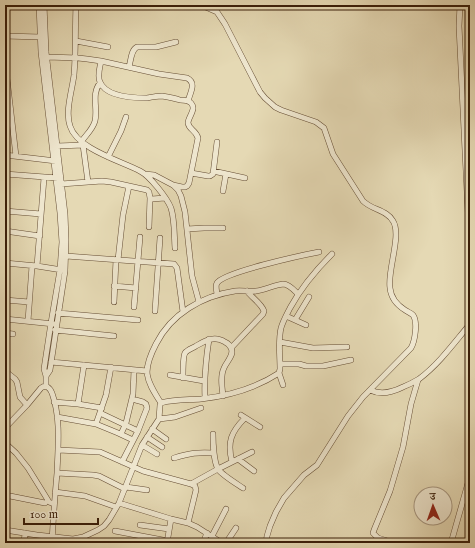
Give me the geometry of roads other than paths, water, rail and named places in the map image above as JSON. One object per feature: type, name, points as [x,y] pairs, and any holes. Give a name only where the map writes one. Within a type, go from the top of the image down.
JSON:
[{"type":"street","points":[[39,5],[41,58],[66,227],[66,256],[62,270],[44,370],[46,376],[46,386],[50,390],[54,402],[58,425],[58,450],[52,543]]},
{"type":"street","points":[[44,5],[46,57],[57,146],[56,161]]},
{"type":"street","points":[[76,5],[74,76],[68,115],[69,125],[72,132],[83,144],[145,174],[165,198],[171,208],[175,248]]},
{"type":"street","points":[[201,5],[217,12],[225,24],[260,92],[275,107],[316,122],[324,128],[333,154],[363,201],[369,206],[386,214],[394,221],[396,236],[389,278],[390,289],[395,302],[413,316],[415,326],[414,339],[411,348],[362,397],[317,465],[304,475],[284,498],[270,526],[266,543]]},
{"type":"street","points":[[460,5],[459,26],[470,254]]},
{"type":"street","points":[[5,36],[40,38]]},
{"type":"street","points":[[76,41],[108,47]]},
{"type":"street","points":[[129,67],[135,48],[156,47],[176,42]]},
{"type":"street","points":[[46,57],[101,61],[159,74],[187,78],[192,82],[188,101]]},
{"type":"street","points":[[101,61],[100,83],[109,92],[132,98],[166,97],[188,101],[193,106],[194,108],[188,122],[189,126],[197,134],[198,138],[188,186],[173,185]]},
{"type":"street","points":[[6,70],[8,110],[16,156]]},
{"type":"street","points":[[88,182],[83,144],[95,121],[95,95],[96,89],[100,83]]},
{"type":"street","points":[[464,110],[470,110]]},
{"type":"street","points":[[108,157],[126,117]]},
{"type":"street","points":[[5,125],[12,126]]},
{"type":"street","points":[[191,173],[210,176],[212,174],[217,142]]},
{"type":"street","points":[[57,146],[83,144]]},
{"type":"street","points":[[5,155],[56,161]]},
{"type":"street","points":[[213,171],[245,178]]},
{"type":"street","points":[[5,174],[59,180],[106,182],[147,190],[150,198],[149,227]]},
{"type":"street","points":[[145,174],[154,175],[173,185],[178,190],[186,212],[192,276],[198,302]]},
{"type":"street","points":[[223,191],[226,174]]},
{"type":"street","points":[[28,321],[34,266],[40,236],[44,178]]},
{"type":"street","points":[[46,376],[50,370],[55,330],[53,323],[58,313],[62,270],[59,180]]},
{"type":"street","points":[[114,302],[117,260],[123,215],[129,186]]},
{"type":"street","points":[[150,198],[165,198]]},
{"type":"street","points":[[5,211],[41,214]]},
{"type":"street","points":[[187,229],[223,228]]},
{"type":"street","points":[[5,231],[40,236]]},
{"type":"street","points":[[134,307],[140,237]]},
{"type":"street","points":[[155,311],[160,238]]},
{"type":"street","points":[[217,295],[216,285],[222,279],[250,268],[319,252]]},
{"type":"street","points":[[283,385],[279,373],[281,328],[298,294],[332,254]]},
{"type":"street","points":[[66,256],[174,264],[177,268],[183,312]]},
{"type":"street","points":[[5,264],[62,270]]},
{"type":"street","points":[[5,530],[73,539],[98,530],[104,526],[109,520],[125,488],[142,445],[159,418],[161,403],[150,385],[147,371],[148,362],[161,336],[170,324],[183,312],[198,302],[217,295],[236,291],[256,291],[283,284],[289,286],[298,294]]},
{"type":"street","points":[[114,286],[136,288]]},
{"type":"street","points":[[231,348],[263,314],[264,311],[248,291]]},
{"type":"street","points":[[295,320],[310,297]]},
{"type":"street","points":[[5,300],[30,302]]},
{"type":"street","points":[[58,313],[138,320]]},
{"type":"street","points":[[286,316],[306,325]]},
{"type":"street","points":[[5,319],[53,323]]},
{"type":"street","points":[[370,390],[381,393],[396,391],[418,380],[437,362],[470,324]]},
{"type":"street","points":[[55,330],[114,336]]},
{"type":"street","points":[[5,333],[13,334]]},
{"type":"street","points":[[183,378],[185,353],[208,339],[212,338],[223,340],[231,348],[232,352],[224,367],[222,375],[223,396]]},
{"type":"street","points":[[205,398],[204,381],[208,339]]},
{"type":"street","points":[[280,342],[313,348],[347,347]]},
{"type":"street","points":[[280,364],[323,366],[351,360]]},
{"type":"street","points":[[51,362],[147,371]]},
{"type":"street","points":[[78,404],[84,365]]},
{"type":"street","points":[[96,424],[106,395],[111,367]]},
{"type":"street","points":[[121,434],[132,399],[134,388],[134,370]]},
{"type":"street","points":[[5,371],[15,379],[19,386],[20,397],[27,405]]},
{"type":"street","points":[[161,403],[223,396],[256,385],[279,373]]},
{"type":"street","points":[[170,375],[204,381]]},
{"type":"street","points":[[394,543],[378,538],[373,533],[390,491],[403,447],[411,404],[418,380]]},
{"type":"street","points":[[5,428],[41,388],[46,386]]},
{"type":"street","points":[[122,462],[132,440],[138,431],[147,405],[143,402],[132,399]]},
{"type":"street","points":[[54,402],[78,404],[101,411],[138,431]]},
{"type":"street","points":[[159,418],[175,417],[202,408]]},
{"type":"street","points":[[232,462],[230,442],[243,416],[260,427]]},
{"type":"street","points":[[57,417],[96,424],[132,440]]},
{"type":"street","points":[[152,429],[166,439]]},
{"type":"street","points":[[213,434],[214,453],[218,469],[243,488]]},
{"type":"street","points":[[147,437],[162,447]]},
{"type":"street","points":[[5,443],[16,453],[28,468],[49,502],[54,504]]},
{"type":"street","points":[[142,445],[157,454]]},
{"type":"street","points":[[58,450],[100,452],[143,471],[195,486],[196,490],[188,523]]},
{"type":"street","points":[[174,458],[192,452],[214,453]]},
{"type":"street","points":[[191,484],[252,452]]},
{"type":"street","points":[[238,459],[254,471]]},
{"type":"street","points":[[56,473],[99,476],[125,488],[146,490]]},
{"type":"street","points":[[451,543],[470,476]]},
{"type":"street","points":[[55,492],[85,496],[171,520],[188,523],[222,543]]},
{"type":"street","points":[[5,496],[45,503]]},
{"type":"street","points":[[202,543],[226,510]]},
{"type":"street","points":[[115,531],[167,542],[171,520]]},
{"type":"street","points":[[140,524],[169,528]]},
{"type":"street","points":[[226,543],[236,528]]},
{"type":"street","points":[[24,543],[25,533]]},
{"type":"street","points":[[78,538],[95,543]]}]
